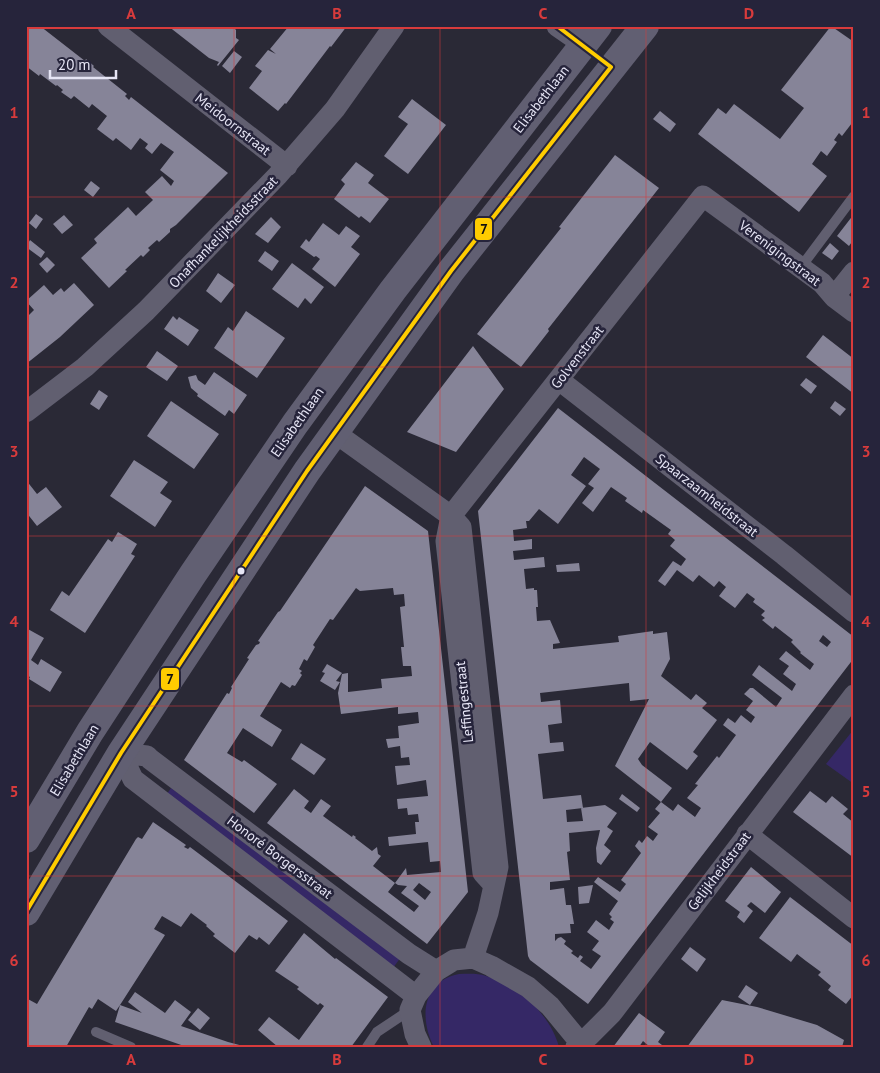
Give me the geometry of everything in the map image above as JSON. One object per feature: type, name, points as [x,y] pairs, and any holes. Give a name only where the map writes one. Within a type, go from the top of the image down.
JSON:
[{"type":"main road","points":[[26,912],[122,753],[307,470],[452,271],[645,26]]},
{"type":"main road","points":[[590,35],[611,67]]},
{"type":"main road","name":"Elisabethlaan","points":[[26,840],[90,732],[193,574],[300,417],[393,290],[590,35]]},
{"type":"main road","name":"Honoré Borgersstraat","points":[[90,732],[122,753]]},
{"type":"street","name":"Meidoornstraat","points":[[108,26],[287,166]]},
{"type":"street","name":"Onafhankelijkheidsstraat","points":[[26,412],[85,367],[146,311],[287,166],[335,109],[394,26]]},
{"type":"street","points":[[557,26],[590,35]]},
{"type":"street","name":"Verenigingstraat","points":[[703,196],[822,283],[834,297],[854,312]]},
{"type":"street","name":"Golvenstraat","points":[[451,516],[703,196]]},
{"type":"street","points":[[834,297],[854,272]]},
{"type":"street","name":"Spaarzaamheidstraat","points":[[559,380],[784,555],[854,612]]},
{"type":"street","name":"Leffingestraat","points":[[334,432],[451,516],[460,527],[498,867],[493,884],[491,903],[473,958]]},
{"type":"street","name":"Gelijkheidstraat","points":[[577,1043],[589,1036],[612,1013],[854,695]]},
{"type":"street","name":"Honoré Borgersstraat","points":[[413,1003],[133,779],[122,753],[147,756],[409,954],[436,971]]},
{"type":"street","points":[[747,834],[854,918]]},
{"type":"street","points":[[421,1047],[415,1034],[413,1003],[436,971],[454,960],[473,958],[491,966],[528,988],[550,1006],[577,1043]]},
{"type":"lane","points":[[801,267],[854,196]]},
{"type":"lane","points":[[367,1047],[377,1032],[413,1003]]},
{"type":"lane","points":[[96,1032],[131,1047]]},
{"type":"shaded area","points":[[854,729],[854,784],[826,764]]},
{"type":"shaded area","points":[[171,788],[401,957],[393,968],[167,794]]},
{"type":"shaded area","points":[[459,974],[486,976],[498,980],[521,993],[549,1024],[559,1047],[434,1047],[426,1024],[427,1002],[437,984]]},
{"type":"building","points":[[26,26],[40,26],[85,61],[86,59],[93,67],[127,94],[125,96],[129,100],[131,97],[228,173],[170,229],[170,232],[159,242],[157,240],[148,248],[150,250],[143,257],[141,255],[109,288],[81,258],[97,243],[94,239],[128,207],[136,216],[153,200],[145,192],[162,176],[171,186],[174,181],[160,170],[174,152],[161,143],[152,154],[145,148],[148,144],[140,138],[131,150],[116,138],[113,141],[97,129],[107,116],[92,104],[89,108],[74,96],[71,99],[61,92],[63,90],[57,85],[40,74],[39,76],[26,66]]},
{"type":"building","points":[[168,26],[232,26],[236,30],[236,38],[239,40],[218,66],[219,62],[209,58]]},
{"type":"building","points":[[289,26],[347,26],[286,104],[278,111],[249,88],[262,71],[255,66],[268,50],[276,54],[270,49]]},
{"type":"building","points":[[831,26],[854,42],[854,118],[842,136],[839,133],[834,140],[837,142],[827,156],[821,151],[812,164],[827,176],[799,212],[698,134],[718,108],[726,114],[734,104],[780,139],[804,108],[781,90]]},
{"type":"building","points":[[234,51],[242,57],[230,73],[222,66]]},
{"type":"building","points":[[412,99],[446,125],[408,174],[384,156],[408,124],[398,117]]},
{"type":"building","points":[[660,111],[676,124],[670,132],[653,119]]},
{"type":"building","points":[[615,155],[659,188],[548,329],[549,331],[521,367],[477,334],[561,228],[559,227]]},
{"type":"building","points":[[356,162],[374,175],[368,183],[389,199],[370,223],[361,216],[359,218],[334,199],[345,184],[341,180]]},
{"type":"building","points":[[91,181],[100,188],[93,197],[84,190]]},
{"type":"building","points":[[36,214],[43,219],[36,229],[29,223]]},
{"type":"building","points":[[854,214],[854,239],[849,246],[837,236]]},
{"type":"building","points":[[64,215],[73,225],[62,234],[53,224]]},
{"type":"building","points":[[271,217],[281,227],[268,243],[255,234]]},
{"type":"building","points":[[323,223],[339,235],[346,226],[360,236],[351,247],[360,254],[335,287],[312,269],[320,259],[300,247],[306,239],[309,242]]},
{"type":"building","points":[[30,240],[45,252],[41,258],[26,247]]},
{"type":"building","points":[[830,243],[839,251],[832,260],[822,253]]},
{"type":"building","points":[[265,251],[279,261],[272,271],[258,261]]},
{"type":"building","points":[[47,257],[55,265],[47,273],[39,264]]},
{"type":"building","points":[[292,263],[324,287],[311,304],[305,298],[298,308],[272,289]]},
{"type":"building","points":[[218,273],[235,285],[221,303],[206,291]]},
{"type":"building","points":[[74,283],[94,305],[60,337],[26,364],[26,318],[34,310],[26,301],[44,285],[53,295],[61,288],[64,292]]},
{"type":"building","points":[[246,311],[285,338],[257,378],[214,348],[228,327],[233,331]]},
{"type":"building","points":[[173,316],[177,320],[179,317],[199,330],[188,346],[164,329]]},
{"type":"building","points":[[823,335],[854,359],[854,394],[806,357]]},
{"type":"building","points":[[473,346],[504,389],[456,452],[407,432]]},
{"type":"building","points":[[157,351],[178,366],[167,381],[146,367]]},
{"type":"building","points":[[214,372],[247,395],[234,414],[229,410],[225,416],[197,396],[198,394],[191,388],[188,377],[196,375],[198,380],[205,385]]},
{"type":"building","points":[[806,378],[817,386],[811,394],[800,385]]},
{"type":"building","points":[[99,390],[108,396],[99,410],[90,404]]},
{"type":"building","points":[[171,401],[219,434],[194,469],[147,436]]},
{"type":"building","points":[[835,401],[846,409],[840,416],[830,408]]},
{"type":"building","points":[[558,408],[854,637],[854,658],[588,1004],[530,960],[528,956],[478,511]],"holes":[[[584,457],[600,469],[588,484],[594,488],[582,503],[593,512],[611,487],[627,498],[625,501],[642,513],[643,510],[671,530],[668,534],[675,540],[670,546],[686,559],[681,566],[673,561],[658,581],[665,586],[677,570],[693,582],[699,575],[714,587],[719,581],[726,587],[719,596],[735,608],[747,593],[755,599],[753,602],[765,611],[761,615],[765,618],[762,620],[773,629],[775,626],[793,640],[791,642],[800,653],[814,664],[810,670],[786,651],[779,659],[789,666],[783,674],[796,684],[792,691],[759,665],[752,675],[782,698],[776,707],[753,688],[750,688],[744,694],[753,701],[746,710],[755,717],[751,723],[741,715],[735,723],[728,718],[723,725],[736,735],[719,758],[717,756],[695,784],[698,785],[687,798],[701,808],[695,817],[678,804],[673,811],[661,802],[672,788],[642,765],[638,759],[650,742],[687,770],[698,756],[693,752],[717,720],[702,708],[707,703],[696,694],[691,700],[661,676],[670,659],[667,632],[653,634],[653,631],[618,636],[619,642],[553,649],[553,644],[560,643],[550,620],[537,621],[537,590],[534,590],[534,588],[526,589],[524,569],[545,567],[544,557],[514,560],[513,551],[532,549],[532,539],[514,541],[513,530],[527,528],[526,521],[529,521],[539,509],[558,524],[586,486],[571,475]],[[823,635],[831,642],[827,647],[819,641]],[[629,683],[630,701],[649,699],[615,766],[661,802],[655,809],[660,813],[648,827],[658,834],[653,841],[647,836],[642,843],[639,840],[635,846],[641,853],[621,880],[626,884],[620,892],[598,877],[594,882],[618,901],[609,914],[612,917],[610,919],[614,922],[609,930],[596,920],[587,932],[599,941],[592,950],[601,956],[591,969],[580,961],[583,957],[580,955],[578,958],[571,953],[573,951],[564,944],[566,941],[561,937],[555,941],[555,934],[571,933],[570,924],[574,924],[571,905],[566,905],[564,888],[550,890],[550,882],[570,880],[567,852],[570,851],[569,833],[600,830],[596,848],[597,862],[601,865],[611,851],[604,845],[613,831],[607,827],[617,813],[605,805],[583,808],[581,795],[543,799],[538,754],[564,751],[563,742],[550,743],[548,725],[562,723],[560,700],[541,702],[540,693]],[[581,808],[583,821],[567,822],[566,810]]]},
{"type":"building","points":[[134,460],[168,482],[160,493],[172,501],[155,527],[110,496]]},
{"type":"building","points":[[26,480],[37,494],[46,487],[62,507],[37,526],[26,512]]},
{"type":"building","points":[[365,486],[428,531],[468,892],[427,944],[267,823],[294,789],[309,801],[304,808],[311,813],[321,799],[331,806],[323,816],[352,837],[353,835],[356,837],[372,851],[377,847],[378,854],[381,856],[373,866],[395,883],[406,868],[407,875],[441,872],[440,861],[430,862],[428,842],[389,846],[388,837],[416,834],[415,822],[419,822],[418,814],[408,815],[407,808],[398,809],[397,799],[428,796],[426,780],[397,785],[395,766],[410,765],[409,757],[401,758],[400,746],[388,748],[386,739],[399,738],[398,726],[419,723],[418,712],[398,714],[398,707],[341,714],[338,693],[342,674],[348,673],[348,692],[382,688],[381,679],[412,676],[411,666],[403,666],[401,647],[404,647],[400,607],[405,606],[404,594],[394,595],[393,588],[360,591],[356,588],[333,620],[330,619],[313,645],[315,647],[307,661],[304,659],[299,669],[302,671],[300,673],[302,675],[295,686],[292,685],[290,688],[281,682],[260,716],[282,730],[272,747],[243,728],[227,753],[242,762],[244,760],[277,784],[254,813],[184,760],[227,693],[229,694],[231,687],[249,659],[247,658],[256,645],[259,644],[260,642],[258,641]],"holes":[[[395,883],[407,886],[401,893],[419,906],[414,912],[388,892]],[[419,883],[431,892],[425,900],[413,890]]]},
{"type":"building","points":[[118,532],[137,544],[131,554],[135,556],[85,633],[50,610],[62,591],[69,596],[108,539],[112,542]]},
{"type":"building","points":[[579,563],[580,571],[557,572],[556,565]]},
{"type":"building","points":[[26,628],[44,638],[31,660],[38,665],[41,659],[62,672],[50,692],[29,679],[30,677],[26,675]]},
{"type":"building","points":[[327,664],[342,673],[336,681],[340,682],[335,690],[320,681],[325,673],[322,672]]},
{"type":"building","points":[[301,743],[326,759],[314,775],[291,759]]},
{"type":"building","points":[[810,791],[826,803],[832,796],[848,809],[843,814],[854,823],[854,858],[793,812]]},
{"type":"building","points":[[622,794],[640,808],[637,812],[619,799]]},
{"type":"building","points":[[153,822],[186,845],[184,847],[188,849],[190,847],[288,921],[269,945],[259,937],[257,940],[249,935],[235,953],[213,936],[215,934],[207,925],[191,913],[181,927],[162,916],[154,929],[165,935],[116,1011],[98,999],[92,1009],[89,1007],[66,1047],[26,1047],[26,998],[37,1004],[136,839],[138,837],[142,839]]},
{"type":"building","points":[[751,867],[781,892],[765,913],[751,902],[747,906],[753,911],[744,923],[737,917],[740,912],[725,901]]},
{"type":"building","points":[[593,885],[589,903],[579,904],[578,887]]},
{"type":"building","points":[[790,897],[854,946],[854,994],[846,1004],[828,990],[831,986],[818,975],[821,972],[797,954],[791,962],[759,938]]},
{"type":"building","points":[[304,933],[335,959],[388,997],[351,1047],[278,1047],[258,1030],[269,1017],[299,1040],[324,1006],[320,1003],[318,1005],[297,989],[299,987],[275,971]]},
{"type":"building","points":[[690,947],[706,959],[697,972],[681,959]]},
{"type":"building","points":[[746,985],[758,993],[750,1005],[738,997]]},
{"type":"building","points":[[135,992],[165,1013],[175,1000],[191,1012],[181,1026],[247,1047],[187,1047],[115,1022],[120,1005],[142,1013],[128,1002]]},
{"type":"building","points":[[722,1000],[757,1007],[817,1025],[844,1040],[842,1047],[687,1047]]},
{"type":"building","points":[[198,1008],[210,1018],[200,1030],[188,1020]]},
{"type":"building","points":[[639,1013],[665,1032],[658,1042],[662,1045],[660,1047],[650,1047],[643,1041],[639,1047],[613,1047]]},
{"type":"transit line","name":"7","points":[[26,912],[121,753],[307,471],[451,271],[611,67],[557,26]]}]
